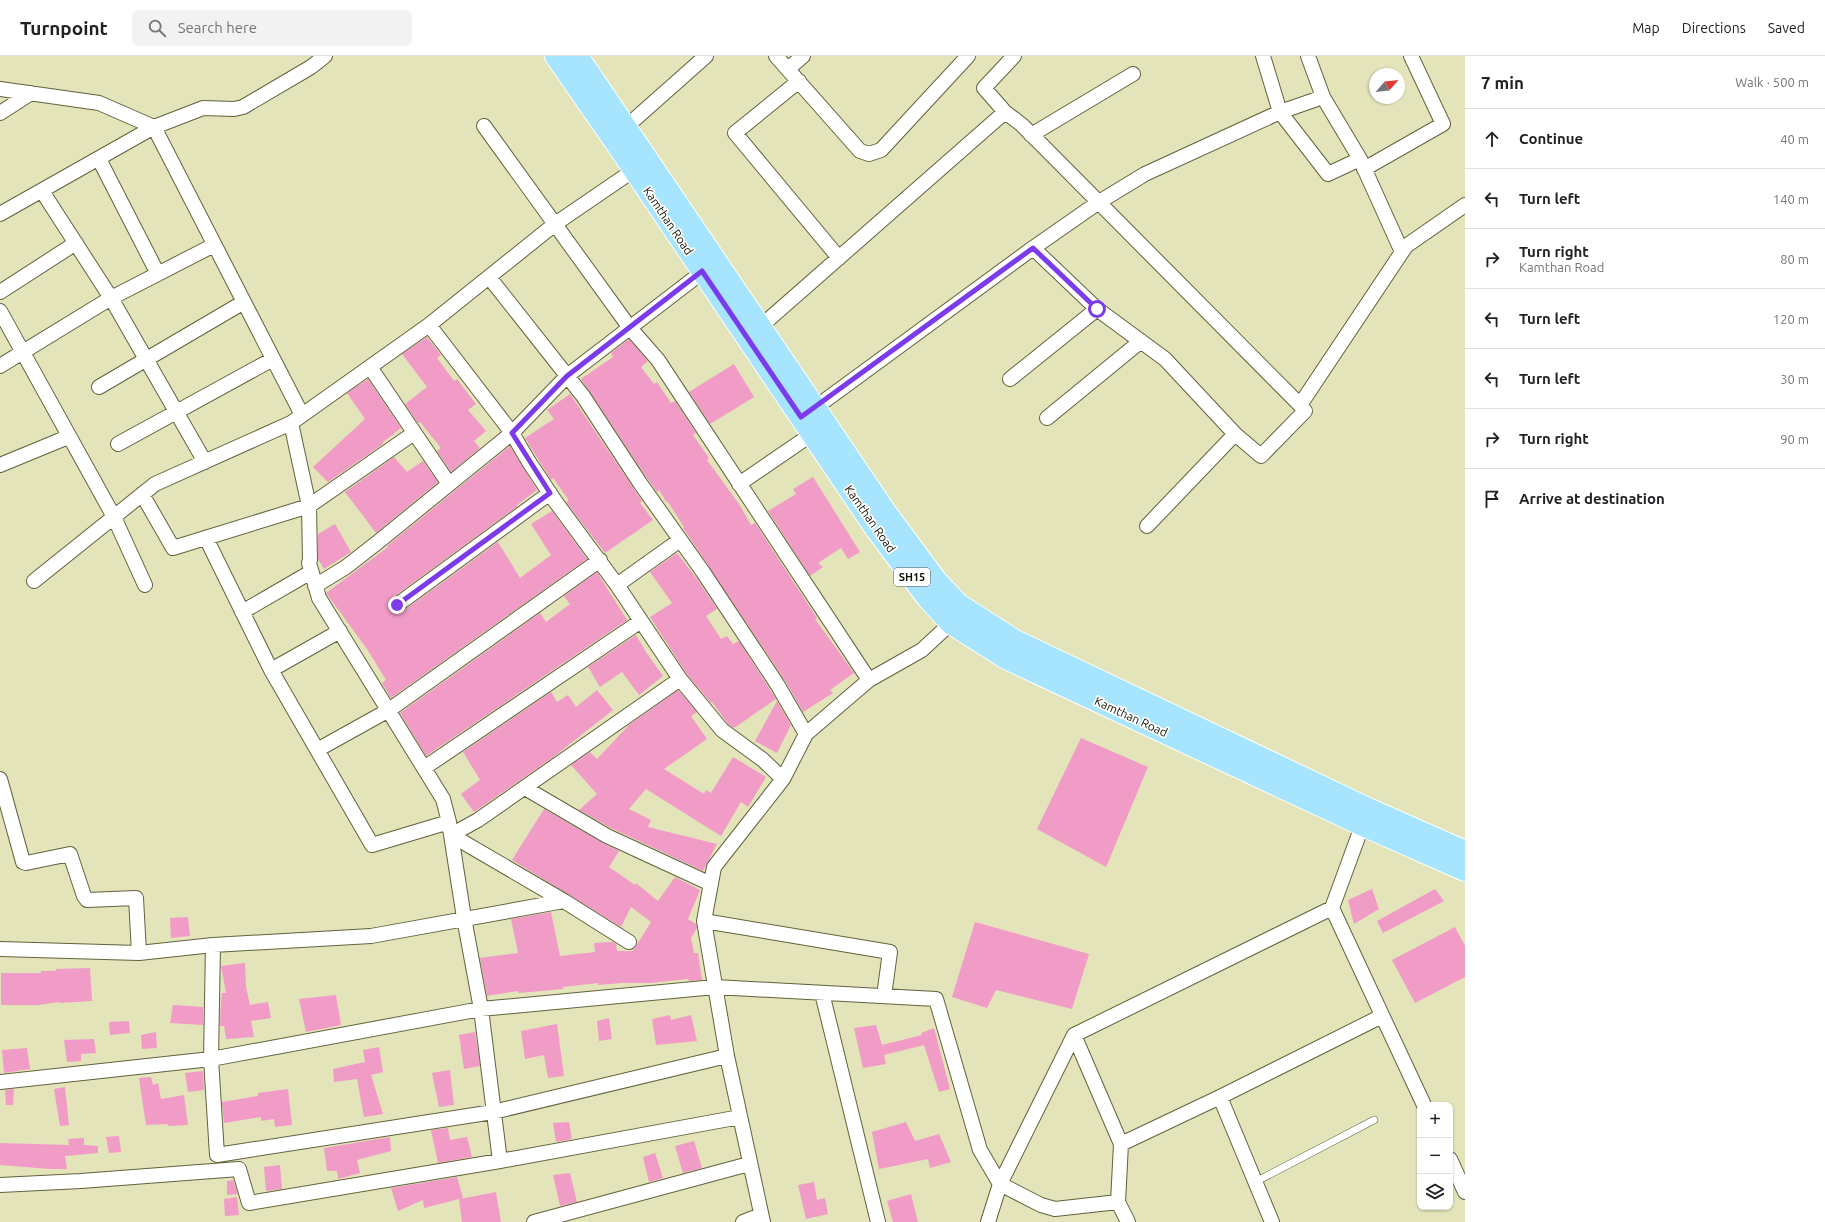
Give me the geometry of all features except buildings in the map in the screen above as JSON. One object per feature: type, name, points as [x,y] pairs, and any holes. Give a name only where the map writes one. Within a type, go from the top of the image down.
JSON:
[{"type":"main road","name":"Kamthan Road","points":[[556,56],[634,170],[709,266],[760,327],[809,420]]},
{"type":"main road","name":"Kamthan Road","points":[[577,56],[626,127],[709,266],[809,420],[885,512],[936,581],[955,614],[1015,641],[1127,705],[1366,817],[1465,870]]},
{"type":"main road","name":"Kamthan Road","points":[[1366,817],[1465,852]]},
{"type":"street","points":[[0,214],[154,128],[203,108],[234,109],[243,107],[311,67],[324,56]]},
{"type":"street","points":[[626,127],[706,56]]},
{"type":"street","points":[[776,56],[860,151],[869,154],[881,150],[968,56]]},
{"type":"street","points":[[788,69],[803,56]]},
{"type":"street","points":[[1014,56],[984,88],[1005,112],[1031,135],[1099,202],[1304,410],[1261,456],[1235,434],[1166,359],[1097,309],[1033,248]]},
{"type":"street","points":[[1263,56],[1280,112],[1328,174],[1362,164],[1443,124],[1411,56]]},
{"type":"street","points":[[1308,56],[1323,97],[1362,164],[1402,252]]},
{"type":"street","points":[[1031,135],[1133,74]]},
{"type":"street","points":[[799,81],[735,133],[839,258]]},
{"type":"street","points":[[0,89],[99,103],[154,128],[273,359],[296,419],[309,506],[310,560],[308,563],[319,598],[443,799],[450,829],[464,918],[481,1009],[500,1161]]},
{"type":"street","points":[[0,113],[31,93]]},
{"type":"street","points":[[739,484],[809,420],[1033,248],[1099,202],[1145,174],[1280,112],[1323,97]]},
{"type":"street","points":[[760,327],[1005,112]]},
{"type":"street","points":[[484,126],[630,328],[658,360],[870,680]]},
{"type":"street","points":[[99,159],[158,274]]},
{"type":"street","points":[[34,581],[155,484],[296,419],[429,325],[555,224],[634,170]]},
{"type":"street","points":[[42,191],[111,298],[205,462]]},
{"type":"street","points":[[1300,405],[1406,246],[1465,205]]},
{"type":"street","points":[[0,292],[76,243]]},
{"type":"street","points":[[0,366],[111,298],[214,245]]},
{"type":"street","points":[[315,586],[346,567],[512,433],[567,376],[709,266]]},
{"type":"street","points":[[489,277],[583,396],[640,483],[703,572],[777,684],[806,734]]},
{"type":"street","points":[[99,387],[146,358],[244,302]]},
{"type":"street","points":[[1010,379],[1097,309]]},
{"type":"street","points":[[0,312],[68,437],[114,517],[145,585]]},
{"type":"street","points":[[429,325],[512,433],[550,493],[600,560],[680,679],[722,730],[763,760],[783,779]]},
{"type":"street","points":[[1047,418],[1141,341]]},
{"type":"street","points":[[118,444],[273,359]]},
{"type":"street","points":[[370,367],[449,484]]},
{"type":"street","points":[[142,494],[173,548],[309,506],[414,433]]},
{"type":"street","points":[[1147,526],[1235,434]]},
{"type":"street","points":[[0,465],[68,437]]},
{"type":"street","points":[[397,605],[550,493]]},
{"type":"street","points":[[206,538],[271,670],[372,845],[450,829],[478,820],[680,679]]},
{"type":"street","points":[[617,585],[680,540]]},
{"type":"street","points":[[317,750],[389,710],[600,560]]},
{"type":"street","points":[[242,612],[311,572]]},
{"type":"street","points":[[743,1222],[762,1218],[749,1164],[727,1056],[704,921],[714,867],[783,779],[806,734],[870,680],[922,650],[955,614]]},
{"type":"street","points":[[424,768],[641,621]]},
{"type":"street","points":[[271,670],[340,631]]},
{"type":"street","points":[[0,779],[23,862],[26,863],[70,854],[84,896],[87,900],[136,898],[139,953]]},
{"type":"street","points":[[525,788],[607,836],[711,884]]},
{"type":"street","points":[[988,1222],[1000,1184],[1074,1035],[1332,908],[1366,817]]},
{"type":"street","points":[[450,829],[629,942]]},
{"type":"street","points":[[0,949],[139,953],[212,945],[371,936],[564,901]]},
{"type":"street","points":[[1332,908],[1423,1102]]},
{"type":"street","points":[[704,921],[890,952],[884,996]]},
{"type":"street","points":[[212,945],[211,1059],[217,1155],[494,1112],[727,1056]]},
{"type":"street","points":[[0,1082],[211,1059],[481,1009],[715,987],[936,999],[980,1150],[1000,1184],[1041,1206],[1055,1209],[1118,1202]]},
{"type":"street","points":[[822,993],[878,1222]]},
{"type":"street","points":[[1121,1144],[1220,1097],[1382,1016]]},
{"type":"street","points":[[1074,1035],[1121,1144],[1118,1202],[1128,1222]]},
{"type":"street","points":[[1220,1097],[1272,1222]]},
{"type":"street","points":[[0,1185],[81,1181],[239,1169],[249,1203],[500,1161],[740,1117]]},
{"type":"street","points":[[534,1222],[749,1164]]},
{"type":"street","points":[[1453,1166],[1465,1192]]},
{"type":"lane","points":[[1255,1182],[1374,1120]]},
{"type":"route","points":[[397,605],[550,493],[512,433],[567,376],[702,271],[801,417],[1033,248],[1097,309]]}]
